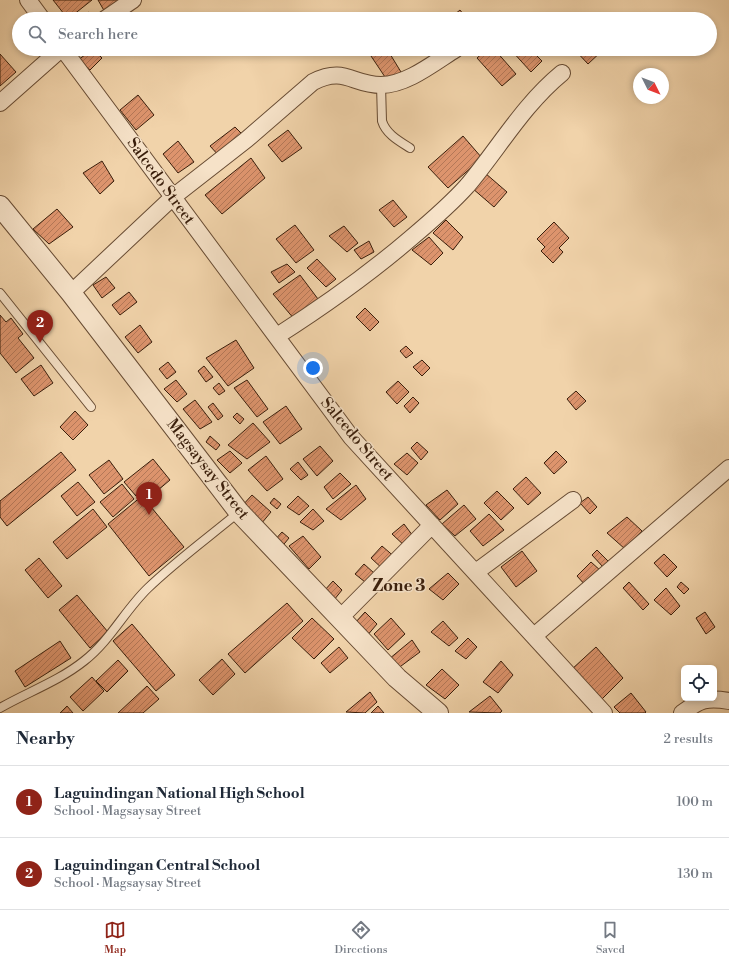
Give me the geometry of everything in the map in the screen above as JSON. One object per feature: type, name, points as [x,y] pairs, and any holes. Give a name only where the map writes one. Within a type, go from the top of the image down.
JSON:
[{"type":"street","points":[[28,0],[37,12]]},
{"type":"street","points":[[115,12],[133,0]]},
{"type":"street","points":[[0,103],[54,56]]},
{"type":"street","name":"Salcedo Street","points":[[67,56],[351,437],[604,713]]},
{"type":"street","points":[[72,293],[172,197],[246,140],[313,82],[325,76],[341,75],[381,85],[396,83],[444,56]]},
{"type":"street","points":[[277,336],[326,304],[376,268],[433,219],[466,186],[530,103],[562,73]]},
{"type":"street","name":"Magsaysay Street","points":[[0,206],[72,293],[239,512],[397,678],[438,713]]},
{"type":"street","points":[[534,636],[729,468]]},
{"type":"street","points":[[476,572],[573,500]]},
{"type":"street","points":[[340,618],[432,524]]},
{"type":"street","points":[[682,713],[706,699],[713,698],[729,701]]},
{"type":"lane","points":[[381,85],[382,121],[384,127],[387,132],[410,148]]},
{"type":"lane","points":[[0,293],[91,407]]},
{"type":"lane","points":[[0,708],[24,694],[68,674],[86,660],[121,623],[148,588],[239,512]]},
{"type":"building","points":[[53,0],[92,0],[77,12],[62,12]]},
{"type":"building","points":[[98,0],[118,0],[122,5],[110,12],[105,12]]},
{"type":"building","points":[[0,54],[16,72],[0,86]]},
{"type":"building","points":[[83,56],[100,56],[102,58],[90,70],[78,60]]},
{"type":"building","points":[[371,56],[391,56],[401,72],[387,80]]},
{"type":"building","points":[[479,56],[500,56],[516,74],[502,86],[477,58]]},
{"type":"building","points":[[516,56],[537,56],[542,61],[531,72]]},
{"type":"building","points":[[581,56],[597,56],[588,64]]},
{"type":"building","points":[[138,95],[154,115],[136,130],[120,110]]},
{"type":"building","points":[[235,127],[245,137],[220,157],[210,146]]},
{"type":"building","points":[[288,130],[302,148],[282,162],[268,145]]},
{"type":"building","points":[[463,136],[482,158],[448,188],[428,167]]},
{"type":"building","points":[[178,141],[194,162],[178,173],[163,154]]},
{"type":"building","points":[[251,158],[265,178],[222,214],[205,195]]},
{"type":"building","points":[[102,161],[114,181],[100,194],[83,173]]},
{"type":"building","points":[[485,173],[507,192],[494,207],[472,188]]},
{"type":"building","points":[[393,200],[407,217],[394,227],[379,210]]},
{"type":"building","points":[[57,209],[73,227],[49,244],[33,229]]},
{"type":"building","points":[[446,220],[463,237],[453,250],[433,233]]},
{"type":"building","points":[[554,222],[569,238],[559,248],[563,252],[553,263],[541,251],[545,247],[537,239]]},
{"type":"building","points":[[295,225],[314,250],[296,263],[276,239]]},
{"type":"building","points":[[344,226],[358,243],[347,252],[329,236]]},
{"type":"building","points":[[429,237],[443,253],[431,265],[412,250]]},
{"type":"building","points":[[369,241],[374,252],[361,259],[354,250]]},
{"type":"building","points":[[317,259],[336,279],[326,287],[307,268]]},
{"type":"building","points":[[287,264],[295,272],[279,283],[271,272]]},
{"type":"building","points":[[300,275],[321,303],[295,320],[273,294]]},
{"type":"building","points":[[106,277],[115,288],[102,298],[93,285]]},
{"type":"building","points":[[129,292],[137,302],[120,315],[112,305]]},
{"type":"building","points":[[365,308],[379,322],[370,331],[356,317]]},
{"type":"building","points":[[0,315],[6,322],[11,318],[23,334],[18,338],[34,358],[16,373],[0,353]]},
{"type":"building","points":[[140,325],[152,342],[138,353],[125,337]]},
{"type":"building","points":[[236,340],[254,368],[228,386],[206,358]]},
{"type":"building","points":[[406,346],[413,353],[406,358],[400,351]]},
{"type":"building","points":[[422,360],[430,368],[422,376],[413,367]]},
{"type":"building","points":[[168,362],[176,372],[167,379],[159,369]]},
{"type":"building","points":[[41,365],[53,383],[34,396],[21,379]]},
{"type":"building","points":[[204,366],[213,377],[206,382],[198,371]]},
{"type":"building","points":[[176,380],[187,394],[177,402],[164,389]]},
{"type":"building","points":[[247,380],[268,409],[257,417],[234,388]]},
{"type":"building","points":[[398,381],[409,392],[397,404],[386,392]]},
{"type":"building","points":[[219,383],[225,391],[219,395],[213,388]]},
{"type":"building","points":[[576,391],[586,401],[576,410],[567,399]]},
{"type":"building","points":[[413,397],[419,403],[410,413],[404,406]]},
{"type":"building","points":[[195,400],[212,422],[200,429],[183,409]]},
{"type":"building","points":[[213,403],[223,416],[218,420],[208,407]]},
{"type":"building","points":[[286,406],[302,429],[280,444],[263,422]]},
{"type":"building","points":[[75,411],[88,425],[73,440],[60,427]]},
{"type":"building","points":[[237,413],[244,419],[240,424],[233,417]]},
{"type":"building","points":[[253,423],[270,442],[247,459],[228,445]]},
{"type":"building","points":[[210,436],[220,445],[216,450],[206,442]]},
{"type":"building","points":[[417,442],[428,452],[421,460],[411,448]]},
{"type":"building","points":[[320,446],[333,461],[317,476],[303,459]]},
{"type":"building","points":[[230,451],[242,463],[230,473],[217,460]]},
{"type":"building","points":[[556,451],[567,462],[554,474],[544,463]]},
{"type":"building","points":[[61,452],[76,470],[7,526],[0,517],[0,501]]},
{"type":"building","points":[[407,453],[418,463],[407,475],[394,464]]},
{"type":"building","points":[[266,456],[283,479],[267,491],[248,470]]},
{"type":"building","points":[[153,459],[170,480],[151,496],[145,488],[136,496],[124,482]]},
{"type":"building","points":[[109,460],[123,479],[104,494],[89,475]]},
{"type":"building","points":[[298,462],[308,475],[301,480],[290,469]]},
{"type":"building","points":[[340,473],[351,484],[333,499],[324,487]]},
{"type":"building","points":[[526,477],[541,493],[528,505],[513,489]]},
{"type":"building","points":[[78,482],[95,502],[77,516],[61,496]]},
{"type":"building","points":[[122,484],[134,499],[113,517],[100,502]]},
{"type":"building","points":[[356,485],[366,499],[341,520],[326,509]]},
{"type":"building","points":[[447,490],[458,504],[440,520],[426,505]]},
{"type":"building","points":[[497,491],[514,508],[501,520],[484,503]]},
{"type":"building","points":[[252,495],[271,512],[261,524],[241,507]]},
{"type":"building","points":[[142,496],[184,547],[149,576],[108,524]]},
{"type":"building","points":[[298,496],[309,506],[299,515],[287,507]]},
{"type":"building","points":[[588,497],[597,507],[590,514],[580,503]]},
{"type":"building","points":[[274,498],[281,504],[277,509],[270,503]]},
{"type":"building","points":[[464,505],[476,519],[455,536],[442,524]]},
{"type":"building","points":[[93,509],[107,527],[67,559],[53,542]]},
{"type":"building","points":[[313,509],[324,521],[313,530],[300,522]]},
{"type":"building","points":[[489,514],[504,530],[483,546],[470,531]]},
{"type":"building","points":[[627,517],[642,531],[625,549],[607,533]]},
{"type":"building","points":[[404,524],[416,540],[407,548],[392,534]]},
{"type":"building","points":[[282,532],[289,538],[280,549],[273,542]]},
{"type":"building","points":[[303,536],[321,557],[309,569],[289,546]]},
{"type":"building","points":[[382,546],[397,559],[385,571],[371,558]]},
{"type":"building","points":[[597,550],[609,562],[603,567],[592,555]]},
{"type":"building","points":[[522,551],[537,571],[516,587],[501,567]]},
{"type":"building","points":[[664,554],[677,567],[667,577],[654,563]]},
{"type":"building","points":[[39,558],[62,586],[48,598],[25,570]]},
{"type":"building","points":[[591,562],[601,571],[586,586],[577,576]]},
{"type":"building","points":[[364,564],[374,573],[365,582],[355,574]]},
{"type":"building","points":[[448,573],[459,584],[443,600],[429,589]]},
{"type":"building","points":[[333,581],[342,590],[334,600],[324,591]]},
{"type":"building","points":[[629,582],[649,604],[643,610],[623,588]]},
{"type":"building","points":[[681,582],[689,589],[684,594],[677,587]]},
{"type":"building","points":[[666,588],[680,606],[671,615],[654,600]]},
{"type":"building","points":[[77,595],[108,632],[90,648],[59,610]]},
{"type":"building","points":[[287,603],[303,621],[245,673],[228,654]]},
{"type":"building","points":[[365,612],[377,624],[366,637],[354,624]]},
{"type":"building","points":[[705,612],[715,627],[706,634],[696,618]]},
{"type":"building","points":[[312,618],[334,639],[314,659],[292,638]]},
{"type":"building","points":[[391,618],[405,634],[388,650],[374,634]]},
{"type":"building","points":[[443,621],[458,638],[449,646],[431,632]]},
{"type":"building","points":[[132,624],[175,675],[156,691],[113,641]]},
{"type":"building","points":[[468,638],[477,647],[466,659],[455,651]]},
{"type":"building","points":[[412,640],[420,652],[397,669],[389,659]]},
{"type":"building","points":[[60,641],[71,658],[25,687],[15,671]]},
{"type":"building","points":[[339,647],[348,658],[330,673],[321,663]]},
{"type":"building","points":[[596,647],[623,678],[600,701],[571,670]]},
{"type":"building","points":[[222,659],[235,674],[213,695],[199,680]]},
{"type":"building","points":[[118,660],[128,671],[107,692],[96,681]]},
{"type":"building","points":[[501,661],[513,675],[498,693],[483,682]]},
{"type":"building","points":[[442,669],[459,685],[445,699],[426,685]]},
{"type":"building","points":[[92,677],[104,691],[83,711],[70,697]]},
{"type":"building","points":[[147,686],[159,699],[143,713],[118,713]]},
{"type":"building","points":[[370,692],[377,702],[365,713],[346,712]]},
{"type":"building","points":[[631,693],[646,712],[645,713],[620,713],[614,707]]},
{"type":"building","points":[[490,696],[502,711],[500,713],[469,712]]},
{"type":"building","points":[[67,706],[73,713],[60,713]]},
{"type":"building","points":[[378,706],[384,713],[371,713]]},
{"type":"place","name":"Laguindingan Central School","points":[[40,343]]},
{"type":"place","name":"Laguindingan National High School","points":[[149,515]]},
{"type":"district","name":"Zone 3","points":[[399,586]]}]
